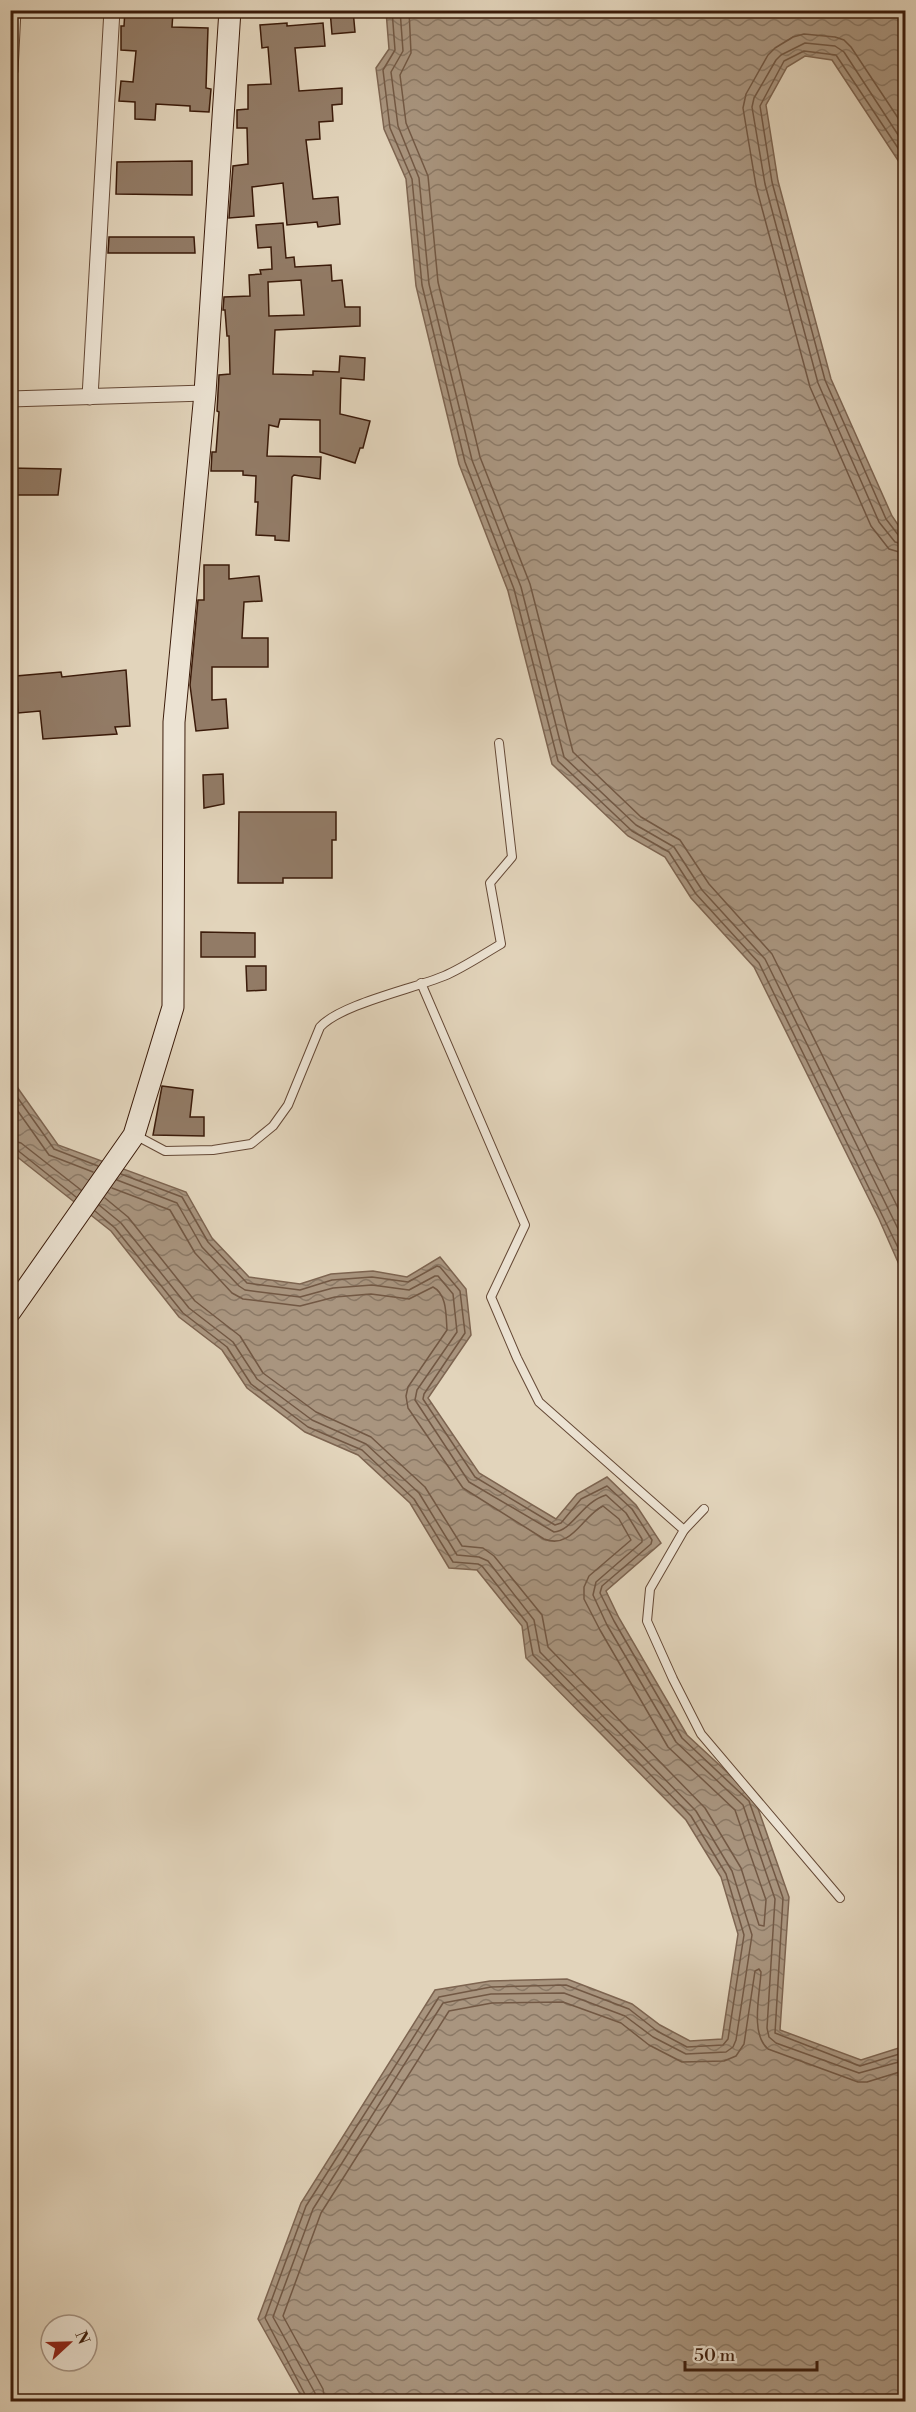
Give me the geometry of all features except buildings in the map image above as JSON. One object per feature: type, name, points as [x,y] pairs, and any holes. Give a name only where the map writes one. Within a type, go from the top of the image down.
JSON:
[{"type":"street","points":[[10,71],[13,10]]},
{"type":"street","points":[[90,397],[112,10]]},
{"type":"street","points":[[10,1312],[134,1135],[173,1006],[174,722],[205,393],[230,10]]},
{"type":"street","points":[[10,399],[205,393]]},
{"type":"lane","points":[[134,1135],[165,1151],[213,1150],[251,1144],[273,1126],[288,1104],[320,1027],[325,1022],[347,1011],[444,976],[501,944],[490,883],[512,857],[499,743]]},
{"type":"lane","points":[[421,983],[525,1225],[491,1297],[517,1358],[539,1402],[684,1530]]},
{"type":"lane","points":[[704,1509],[684,1530],[650,1588],[647,1621],[673,1679],[702,1734],[840,1898]]},
{"type":"water","points":[[386,11],[905,11],[905,171],[832,60],[805,56],[787,67],[766,105],[778,181],[831,379],[892,516],[905,535],[905,1278],[879,1219],[754,967],[691,898],[665,857],[628,836],[552,764],[508,591],[459,464],[416,286],[406,179],[384,129],[376,68],[389,49]]},
{"type":"water","points":[[10,1077],[58,1145],[186,1192],[212,1238],[249,1277],[300,1284],[331,1274],[373,1271],[407,1277],[440,1257],[466,1289],[471,1335],[428,1398],[479,1473],[556,1519],[577,1494],[607,1477],[636,1505],[661,1543],[606,1591],[619,1618],[687,1735],[754,1797],[789,1897],[780,2030],[861,2060],[905,2046],[905,2401],[304,2401],[258,2319],[301,2203],[435,1990],[490,1981],[567,1979],[632,2004],[660,2025],[690,2041],[722,2039],[738,1934],[721,1877],[686,1820],[526,1658],[522,1626],[477,1570],[449,1568],[410,1503],[358,1455],[305,1432],[247,1388],[222,1350],[179,1317],[111,1231],[11,1152]]}]
